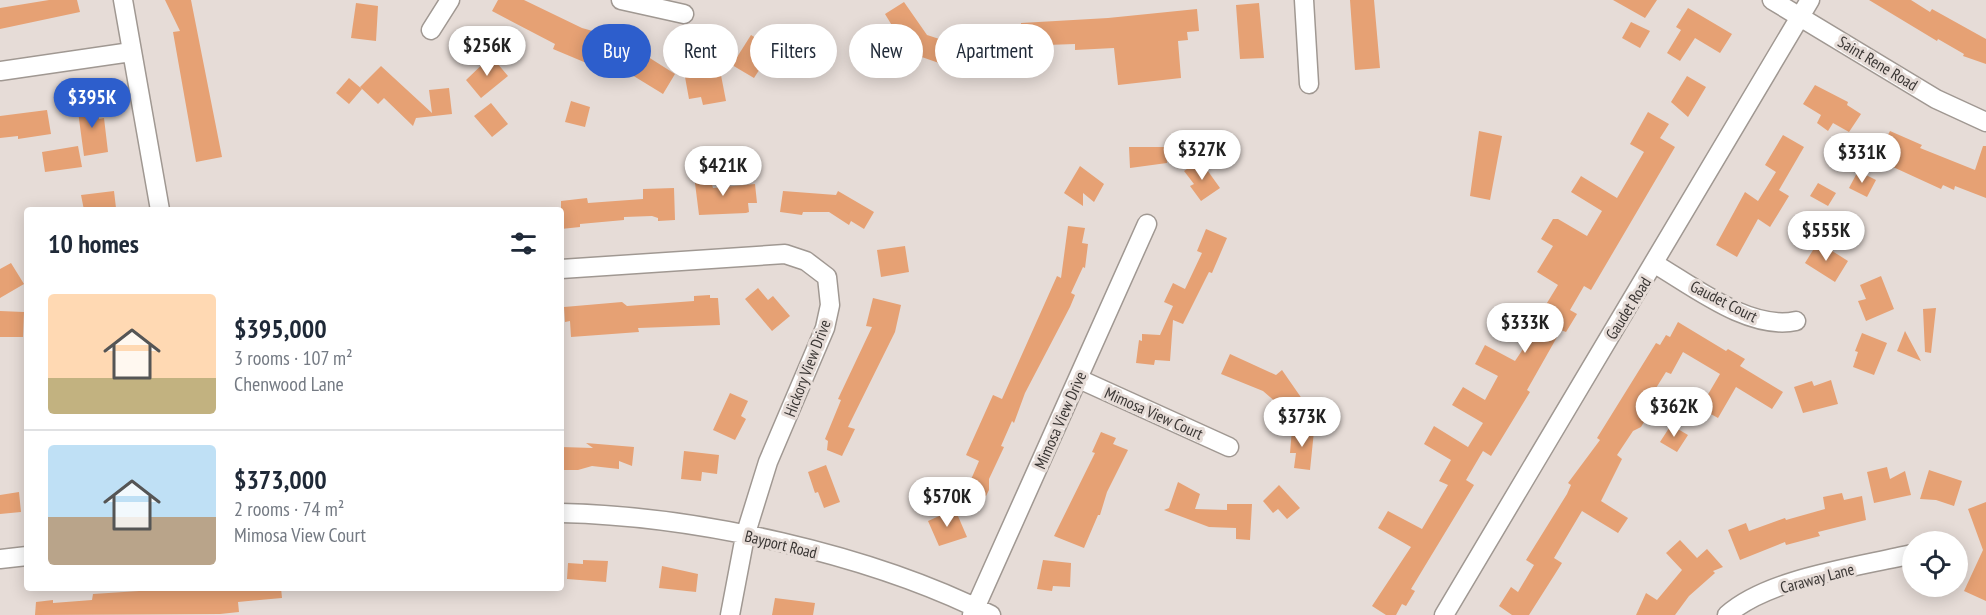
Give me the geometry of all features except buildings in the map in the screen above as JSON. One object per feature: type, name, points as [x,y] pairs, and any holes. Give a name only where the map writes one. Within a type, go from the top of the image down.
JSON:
[{"type":"street","points":[[123,0],[159,207]]},
{"type":"street","points":[[431,30],[450,0]]},
{"type":"street","points":[[621,0],[684,14]]},
{"type":"street","points":[[1304,0],[1309,84]]},
{"type":"street","name":"Saint Rene Road","points":[[1772,0],[1936,99],[1986,122]]},
{"type":"street","name":"Gaudet Road","points":[[1444,615],[1655,264],[1810,0]]},
{"type":"street","points":[[0,71],[131,52]]},
{"type":"street","name":"Mimosa View Drive","points":[[980,612],[1147,224]]},
{"type":"street","name":"Hickory View Drive","points":[[564,269],[785,254],[806,261],[827,277],[830,305],[825,328],[768,462],[745,536],[730,615]]},
{"type":"street","name":"Gaudet Court","points":[[1655,264],[1745,315],[1775,324],[1797,321]]},
{"type":"street","name":"Mimosa View Court","points":[[1079,379],[1228,447]]},
{"type":"street","name":"Bayport Road","points":[[564,513],[605,514],[745,536],[878,569],[980,612]]},
{"type":"street","points":[[0,559],[24,556]]},
{"type":"street","name":"Caraway Lane","points":[[1727,615],[1753,597],[1779,587],[1902,556]]}]
